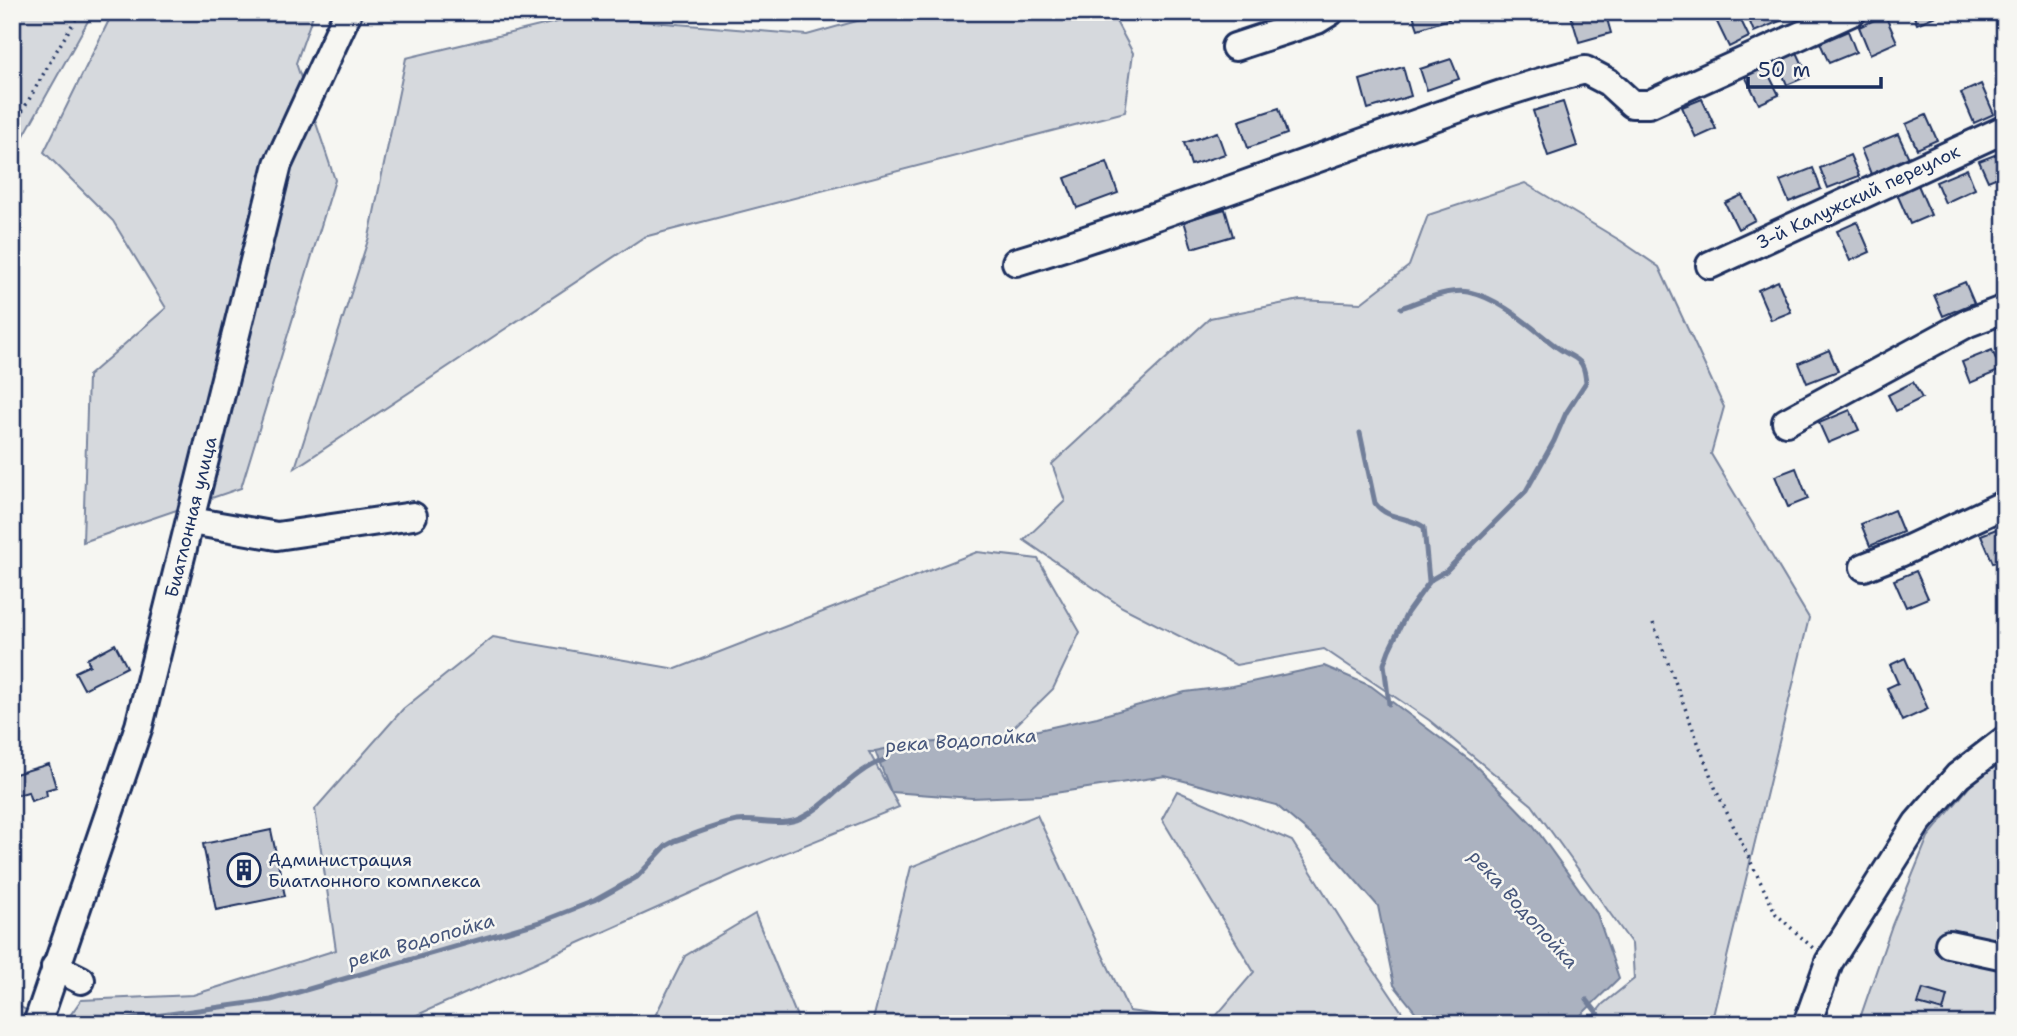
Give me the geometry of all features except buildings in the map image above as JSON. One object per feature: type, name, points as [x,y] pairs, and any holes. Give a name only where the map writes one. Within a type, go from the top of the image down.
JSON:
[{"type":"street","name":"Биатлонная улица","points":[[37,1024],[139,726],[278,164],[348,12]]},
{"type":"street","points":[[1235,47],[1317,20],[1330,12]]},
{"type":"street","points":[[1016,262],[1170,212],[1307,161],[1539,81],[1585,70],[1608,82],[1632,104],[1649,104],[1853,12]]},
{"type":"street","name":"3-й Калужский переулок","points":[[1710,265],[2005,129]]},
{"type":"street","points":[[1786,422],[1968,323],[2005,309]]},
{"type":"street","points":[[1864,567],[2005,504]]},
{"type":"street","points":[[191,521],[277,537],[413,516]]},
{"type":"street","points":[[1807,1024],[1829,962],[1917,823],[1958,776],[2005,740]]},
{"type":"street","points":[[1949,944],[2005,956]]},
{"type":"street","points":[[55,967],[81,980]]},
{"type":"path","points":[[12,130],[80,12]]},
{"type":"path","points":[[1653,622],[1716,790],[1776,914],[1829,962]]},
{"type":"shaded area","points":[[12,12],[93,12],[12,157]]},
{"type":"shaded area","points":[[113,12],[314,12],[296,63],[335,180],[241,488],[83,542],[88,376],[166,308],[113,221],[44,152]]},
{"type":"shaded area","points":[[889,12],[1111,12],[1133,53],[1125,112],[644,237],[295,468],[369,237],[406,58],[581,16],[807,35]]},
{"type":"shaded area","points":[[1525,183],[1659,267],[1724,407],[1711,454],[1809,618],[1711,1024],[1587,1024],[1603,1004],[1634,979],[1632,944],[1532,805],[1429,720],[1324,649],[1236,665],[1122,607],[1024,540],[1065,501],[1052,464],[1210,318],[1300,300],[1361,303],[1409,266],[1428,215]]},
{"type":"shaded area","points":[[977,552],[1038,559],[1080,632],[1053,689],[1004,737],[950,750],[869,752],[899,807],[738,872],[397,1024],[64,1024],[81,1000],[193,995],[336,950],[315,809],[403,709],[493,637],[676,669]]},
{"type":"shaded area","points":[[2005,746],[2005,1024],[1858,1024],[1892,925],[1928,837]]},
{"type":"shaded area","points":[[1177,791],[1292,841],[1410,1024],[872,1024],[911,867],[1037,815],[1129,1011],[1211,1022],[1254,972],[1162,819]]},
{"type":"shaded area","points":[[755,914],[800,1024],[651,1024],[685,956]]},
{"type":"shaded area","points":[[12,954],[19,1006],[50,1024],[12,1024]]},
{"type":"water","points":[[1324,666],[1371,686],[1472,762],[1533,825],[1597,914],[1619,978],[1577,1019],[1568,1024],[1425,1024],[1394,985],[1378,906],[1328,849],[1276,805],[1165,776],[1042,795],[972,798],[891,792],[875,751],[909,744],[1007,737],[1097,717],[1185,692],[1233,686]]},
{"type":"waterway","points":[[1389,704],[1384,664],[1407,613],[1432,579],[1446,571],[1526,491],[1566,413],[1586,382],[1584,369],[1578,360],[1518,316],[1482,296],[1469,292],[1452,292],[1401,308]]},
{"type":"waterway","points":[[1360,433],[1375,503],[1385,512],[1424,527],[1429,581]]},
{"type":"waterway","name":"река Водопойка","points":[[104,1023],[271,1000],[540,922],[594,901],[637,877],[666,846],[675,841],[737,821],[777,823],[801,818],[861,772],[884,760]]},
{"type":"waterway","name":"река Водопойка","points":[[1587,1000],[1606,1024]]},
{"type":"place","name":"Администрация Биатлонного комплекса","points":[[244,870]]}]
